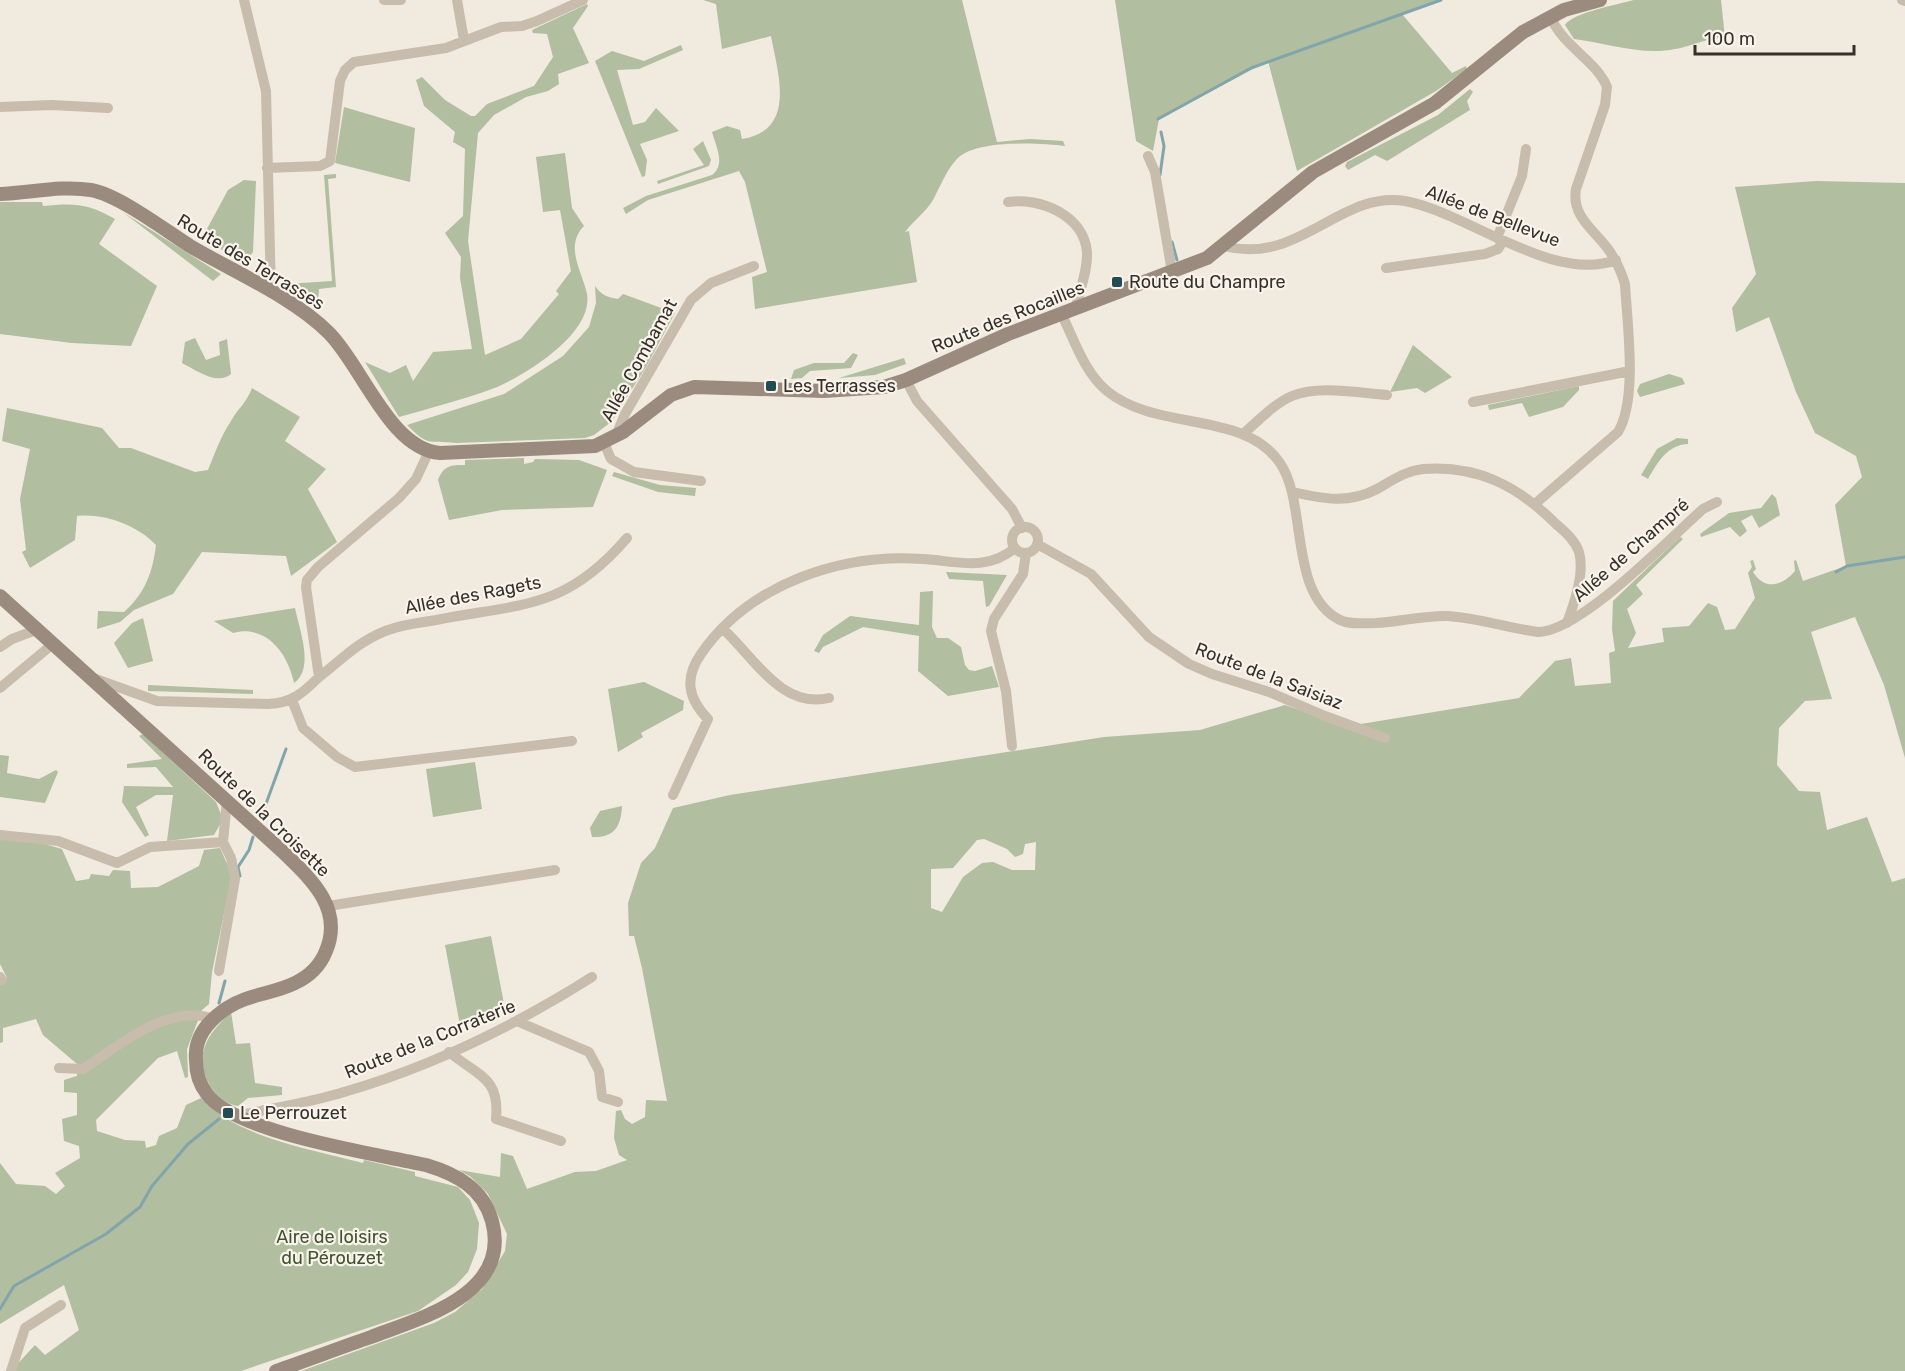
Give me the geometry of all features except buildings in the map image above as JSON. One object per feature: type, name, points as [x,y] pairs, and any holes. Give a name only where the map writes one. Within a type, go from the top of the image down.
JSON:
[{"type":"street","points":[[244,0],[264,77],[271,293]]},
{"type":"street","points":[[384,0],[401,0]]},
{"type":"street","points":[[457,0],[464,39]]},
{"type":"street","points":[[267,168],[320,166],[328,163],[332,154],[340,81],[345,70],[354,62],[446,48],[464,39],[501,27],[522,26],[537,21],[584,0]]},
{"type":"street","name":"Route des Rocailles","points":[[611,439],[671,395],[694,387],[829,391],[884,387],[906,380],[1061,313],[1206,258],[1321,167],[1435,103],[1509,41],[1550,16],[1600,0]]},
{"type":"street","points":[[1536,503],[1618,432],[1624,419],[1629,371],[1625,284],[1616,260],[1580,217],[1575,203],[1576,189],[1605,105],[1607,87],[1593,68],[1563,39],[1550,16]]},
{"type":"street","points":[[0,107],[52,105],[108,108]]},
{"type":"street","points":[[1386,268],[1485,254],[1498,249],[1522,176],[1526,148]]},
{"type":"street","points":[[1148,156],[1155,172],[1172,272]]},
{"type":"street","name":"Route des Terrasses","points":[[0,194],[63,189],[96,192],[271,293],[316,321],[333,337],[404,436],[417,447],[429,451]]},
{"type":"street","points":[[1008,202],[1023,199],[1047,206],[1071,220],[1081,233],[1087,257],[1076,307]]},
{"type":"street","name":"Allée de Bellevue","points":[[1224,246],[1245,251],[1275,247],[1362,206],[1392,200],[1430,209],[1500,240],[1548,257],[1584,266],[1600,266],[1616,260]]},
{"type":"street","name":"Allée Combamat","points":[[611,439],[692,300],[711,283],[754,266]]},
{"type":"street","points":[[1061,313],[1089,370],[1114,396],[1152,413],[1243,434],[1275,456],[1285,471],[1293,492],[1322,498],[1349,499],[1368,494],[1407,472],[1454,469],[1483,475],[1536,503],[1570,537],[1579,554],[1578,579],[1567,623]]},
{"type":"street","points":[[1473,402],[1629,371]]},
{"type":"street","points":[[906,380],[917,401],[1012,509],[1022,528],[1034,532],[1037,544],[1032,551],[1026,553],[1015,548]]},
{"type":"street","points":[[1243,434],[1286,399],[1296,395],[1326,392],[1387,395]]},
{"type":"street","points":[[319,676],[306,597],[308,580],[318,567],[399,498],[416,479],[429,451],[587,448],[611,439],[611,459],[634,472],[701,481]]},
{"type":"street","name":"Allée de Champré","points":[[1293,492],[1298,531],[1310,585],[1317,597],[1340,620],[1351,623],[1390,622],[1448,616],[1538,632],[1552,630],[1567,623],[1601,599],[1703,509],[1718,502]]},
{"type":"street","points":[[1015,548],[1013,536],[1022,528]]},
{"type":"street","name":"Allée des Ragets","points":[[292,700],[359,644],[388,630],[516,607],[560,594],[599,569],[627,538]]},
{"type":"street","name":"Route de la Saisiaz","points":[[1037,544],[1091,574],[1149,637],[1191,665],[1269,692],[1385,738]]},
{"type":"street","points":[[673,795],[708,719],[692,698],[690,675],[700,656],[747,606],[798,578],[829,568],[899,559],[983,564],[999,559],[1015,548]]},
{"type":"street","points":[[1012,746],[1006,691],[993,649],[991,627],[1023,574],[1026,553]]},
{"type":"street","name":"Route de la Croisette","points":[[0,596],[227,800],[309,878],[328,906],[331,927],[329,944],[322,960],[313,972],[294,984],[238,1002],[213,1019],[203,1032],[197,1046],[196,1059],[199,1078],[211,1098],[236,1116],[261,1126],[452,1174],[467,1184],[481,1198],[494,1229],[494,1248],[489,1266],[470,1291],[448,1306],[276,1371]]},
{"type":"street","points":[[723,629],[787,693],[805,699],[829,698]]},
{"type":"street","points":[[0,647],[12,639],[36,630]]},
{"type":"street","points":[[0,688],[54,643]]},
{"type":"street","points":[[93,678],[157,700],[268,704],[292,700],[303,728],[337,757],[356,767],[572,741]]},
{"type":"street","points":[[219,971],[235,879],[223,842],[227,800]]},
{"type":"street","points":[[0,834],[58,841],[117,863],[150,847],[223,842]]},
{"type":"street","points":[[328,906],[555,870]]},
{"type":"street","name":"Route de la Corraterie","points":[[236,1116],[346,1092],[449,1052],[519,1022],[592,977]]},
{"type":"street","points":[[59,1068],[83,1069],[99,1056],[160,1021],[197,1013],[213,1019]]},
{"type":"street","points":[[519,1022],[587,1050],[597,1064],[602,1097],[618,1102]]},
{"type":"street","points":[[449,1052],[491,1084],[496,1098],[496,1119],[561,1141]]},
{"type":"street","points":[[10,1371],[25,1328],[61,1305]]},
{"type":"green space","points":[[703,0],[962,0],[997,142],[1030,139],[1063,141],[1065,146],[1008,144],[992,146],[965,153],[956,160],[930,204],[905,232],[909,231],[917,282],[755,309],[752,277],[767,272],[745,182],[739,171],[648,200],[626,214],[623,208],[646,196],[712,175],[719,161],[712,132],[727,126],[740,130],[742,139],[759,134],[771,124],[777,112],[780,98],[779,83],[771,36],[722,49],[716,4]]},
{"type":"green space","points":[[1115,0],[1441,0],[1402,14],[1452,73],[1466,66],[1467,69],[1436,91],[1297,171],[1268,61],[1159,119],[1153,151],[1136,141]]},
{"type":"green space","points":[[1634,0],[1721,0],[1725,38],[1711,39],[1663,51],[1637,50],[1574,39],[1565,25],[1586,13]]},
{"type":"green space","points":[[587,4],[588,6],[573,28],[589,63],[558,74],[559,84],[548,91],[526,97],[494,115],[478,133],[468,241],[485,355],[521,339],[559,294],[556,291],[571,271],[560,210],[543,212],[536,157],[565,153],[572,208],[584,226],[575,242],[575,250],[587,294],[586,309],[579,324],[568,338],[554,352],[521,375],[469,397],[399,417],[365,362],[390,373],[406,365],[413,381],[433,352],[472,349],[460,278],[461,257],[445,233],[463,216],[465,149],[453,142],[455,132],[424,106],[416,80],[422,77],[445,100],[471,116],[475,116],[487,104],[534,86],[553,57],[547,34],[533,33],[532,30]]},
{"type":"green space","points":[[681,45],[683,50],[639,69],[617,70],[633,125],[645,122],[656,108],[679,131],[640,144],[647,160],[645,176],[642,177],[595,61],[612,51],[644,61]]},
{"type":"green space","points":[[1470,89],[1473,92],[1467,101],[1470,110],[1387,161],[1375,155],[1348,170],[1345,166],[1347,162],[1438,115]]},
{"type":"green space","points":[[344,107],[415,128],[410,182],[335,163]]},
{"type":"green space","points":[[703,141],[711,160],[709,166],[658,184],[657,181],[704,165],[693,149]]},
{"type":"green space","points":[[336,174],[336,178],[328,179],[336,287],[319,289],[318,303],[287,284],[332,281],[324,175]]},
{"type":"green space","points":[[244,180],[256,181],[253,252],[246,261],[201,240],[228,190]]},
{"type":"green space","points":[[1816,181],[1905,183],[1905,758],[1884,685],[1855,617],[1811,632],[1832,699],[1805,701],[1779,728],[1777,765],[1799,791],[1820,792],[1827,830],[1867,817],[1892,882],[1905,878],[1905,1371],[301,1371],[434,1323],[455,1312],[482,1289],[505,1251],[507,1234],[488,1194],[471,1177],[459,1170],[500,1177],[501,1153],[513,1156],[527,1189],[575,1172],[596,1171],[627,1160],[619,1155],[614,1138],[616,1111],[621,1110],[625,1119],[632,1124],[645,1117],[646,1100],[667,1101],[642,968],[634,936],[629,936],[628,903],[641,863],[655,848],[673,808],[730,795],[1104,737],[1200,730],[1285,705],[1362,732],[1361,724],[1519,698],[1555,661],[1571,658],[1575,686],[1611,683],[1609,653],[1615,651],[1612,629],[1613,601],[1680,537],[1683,539],[1636,585],[1643,594],[1627,609],[1636,633],[1628,648],[1664,642],[1662,628],[1689,626],[1708,603],[1717,607],[1725,630],[1735,629],[1755,598],[1748,573],[1752,567],[1750,561],[1753,560],[1756,569],[1753,572],[1768,584],[1779,583],[1790,576],[1795,571],[1794,561],[1796,560],[1803,581],[1846,566],[1835,505],[1862,477],[1856,456],[1815,433],[1796,392],[1769,317],[1736,332],[1732,308],[1756,274],[1735,187]],"holes":[[[984,839],[1007,849],[1015,857],[1023,854],[1025,844],[1036,842],[1035,870],[1012,870],[993,862],[982,863],[963,877],[942,912],[931,908],[931,869],[953,868],[977,840]]]},
{"type":"green space","points":[[0,202],[42,202],[43,206],[80,205],[115,219],[99,244],[157,286],[131,346],[72,343],[0,334]]},
{"type":"green space","points":[[124,213],[221,274],[213,281]]},
{"type":"green space","points":[[595,286],[607,296],[618,299],[623,294],[675,313],[646,367],[611,422],[594,435],[585,438],[434,442],[420,437],[407,425],[504,394],[563,356],[589,327],[596,303]]},
{"type":"green space","points":[[195,338],[206,360],[220,355],[219,342],[227,339],[231,374],[213,378],[182,363],[185,342]]},
{"type":"green space","points":[[1413,345],[1452,377],[1425,393],[1417,388],[1390,392]]},
{"type":"green space","points":[[853,353],[858,355],[851,368],[810,371],[802,378],[791,379],[794,370],[814,363],[844,363]]},
{"type":"green space","points":[[904,358],[906,364],[875,375],[839,378]]},
{"type":"green space","points":[[1669,374],[1682,378],[1685,384],[1640,397],[1637,391],[1640,384]]},
{"type":"green space","points":[[1579,386],[1579,390],[1563,407],[1529,417],[1522,403],[1489,410],[1488,405]]},
{"type":"green space","points":[[252,388],[300,417],[285,441],[326,469],[308,489],[337,542],[291,576],[286,556],[202,552],[173,594],[134,610],[120,622],[97,629],[98,611],[124,612],[143,590],[153,564],[156,545],[130,526],[120,522],[98,516],[77,516],[75,540],[30,568],[22,552],[26,550],[20,499],[30,449],[2,441],[7,408],[102,428],[119,448],[131,448],[195,472],[208,470],[224,433]]},
{"type":"green space","points":[[1677,438],[1688,439],[1688,444],[1669,451],[1648,479],[1641,475],[1657,449]]},
{"type":"green space","points":[[524,458],[524,464],[533,462],[535,459],[579,460],[607,470],[593,507],[502,510],[449,520],[438,480],[445,469],[465,465],[465,460]]},
{"type":"green space","points":[[614,472],[660,485],[696,488],[695,496],[658,492],[612,476]]},
{"type":"green space","points":[[1772,494],[1776,498],[1780,515],[1759,528],[1752,515],[1741,521],[1747,531],[1740,537],[1730,527],[1701,537],[1700,534],[1729,513],[1761,508]]},
{"type":"green space","points":[[946,572],[1007,575],[989,606],[986,607],[983,581],[949,579]]},
{"type":"green space","points":[[933,591],[932,627],[937,638],[948,638],[961,647],[965,665],[969,670],[975,671],[992,666],[999,687],[948,696],[918,671],[919,636],[863,627],[823,647],[819,653],[814,651],[823,635],[850,616],[919,625],[920,592]]},
{"type":"green space","points":[[295,608],[305,658],[304,668],[294,683],[287,661],[274,643],[256,633],[245,631],[233,633],[214,621]]},
{"type":"green space","points":[[143,618],[153,661],[128,668],[114,643],[132,623]]},
{"type":"green space","points":[[644,682],[684,701],[683,710],[641,733],[643,737],[618,752],[608,689]]},
{"type":"green space","points":[[148,685],[253,690],[253,694],[148,691]]},
{"type":"green space","points":[[143,734],[216,802],[223,819],[214,835],[167,841],[173,795],[156,795],[136,807],[149,835],[145,837],[122,802],[124,786],[173,787],[156,767],[127,768],[127,764],[162,759],[139,736]]},
{"type":"green space","points":[[0,755],[9,756],[7,773],[39,779],[56,770],[58,772],[45,803],[0,797]]},
{"type":"green space","points":[[475,762],[482,809],[433,817],[426,769]]},
{"type":"green space","points":[[622,806],[620,820],[615,830],[606,836],[592,837],[590,828],[600,811]]},
{"type":"green space","name":"Aire de loisirs du Pérouzet","points":[[0,838],[37,842],[62,849],[76,881],[89,879],[91,874],[109,876],[113,870],[130,871],[131,888],[158,887],[199,866],[204,850],[220,848],[232,875],[212,972],[209,1004],[202,1010],[187,1049],[188,1077],[185,1078],[177,1051],[158,1058],[96,1120],[97,1131],[125,1140],[145,1141],[146,1148],[156,1145],[159,1136],[177,1128],[186,1105],[201,1098],[234,1123],[276,1140],[363,1163],[364,1160],[415,1172],[415,1176],[458,1187],[470,1200],[479,1223],[477,1249],[468,1272],[456,1285],[418,1311],[241,1371],[11,1371],[35,1345],[45,1355],[79,1330],[64,1285],[0,1324],[0,1163],[16,1184],[45,1186],[56,1194],[65,1186],[55,1173],[80,1158],[79,1146],[64,1141],[62,1119],[77,1115],[77,1093],[64,1092],[64,1080],[77,1076],[77,1064],[43,1035],[36,1019],[3,1028],[3,1042],[0,1043],[0,984],[7,978],[0,964]]},
{"type":"green space","points":[[491,936],[505,1009],[460,1025],[445,945]]},
{"type":"green space","points":[[231,1012],[236,1044],[250,1043],[255,1083],[282,1087],[282,1095],[248,1098],[238,1106],[221,1098],[209,1083],[203,1065],[205,1046],[213,1032]]},
{"type":"waterway","points":[[1158,119],[1251,68],[1441,0]]},
{"type":"waterway","points":[[1160,175],[1164,146],[1161,132]]},
{"type":"waterway","points":[[1172,242],[1177,260]]},
{"type":"waterway","points":[[1836,572],[1847,566],[1905,557]]},
{"type":"waterway","points":[[263,812],[286,749]]},
{"type":"waterway","points":[[240,876],[238,867],[249,850],[253,837]]},
{"type":"waterway","points":[[219,1003],[225,981]]},
{"type":"waterway","points":[[0,1309],[14,1286],[106,1234],[140,1207],[152,1186],[188,1144],[219,1119]]},
{"type":"place","name":"Route du Champre","points":[[1117,282]]},
{"type":"place","name":"Les Terrasses","points":[[771,386]]},
{"type":"place","name":"Le Perrouzet","points":[[228,1113]]}]
